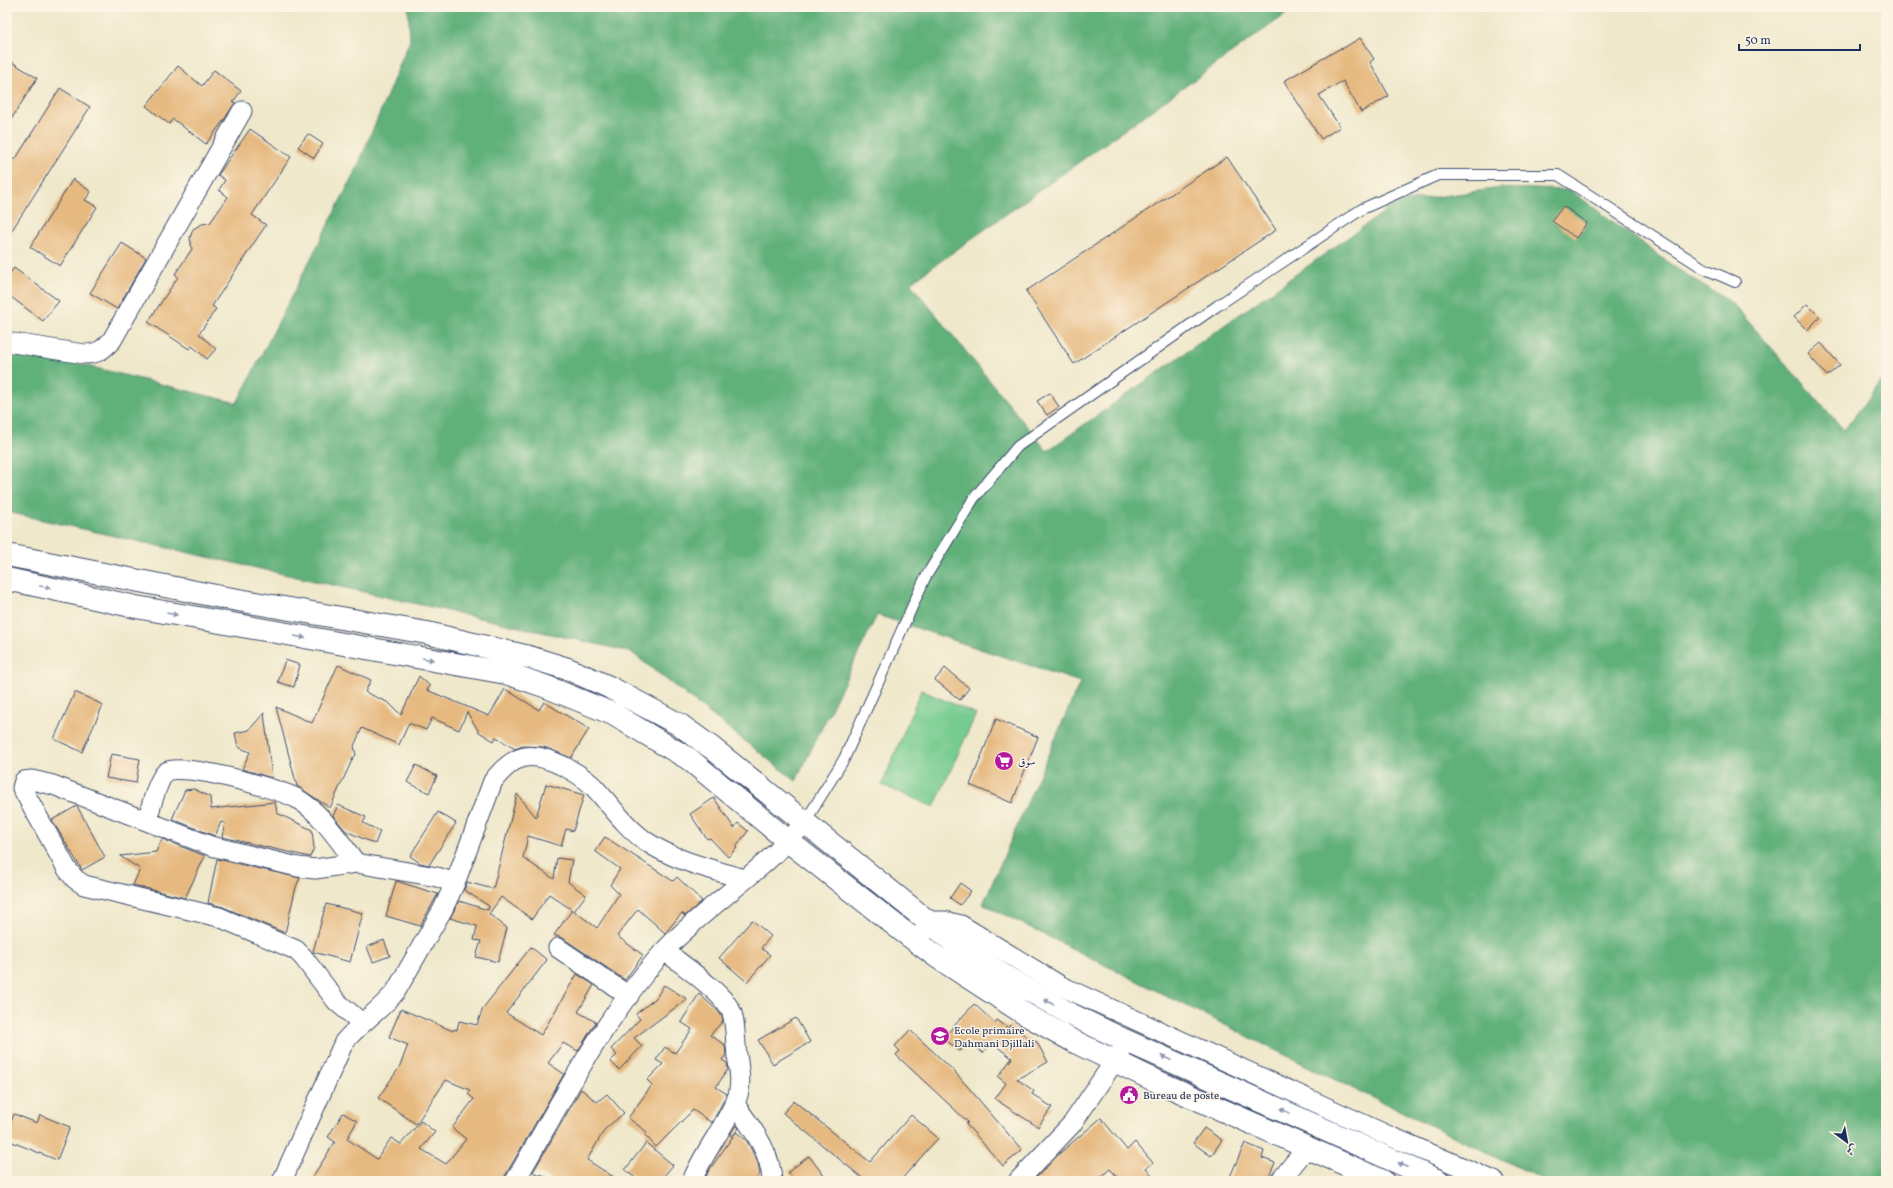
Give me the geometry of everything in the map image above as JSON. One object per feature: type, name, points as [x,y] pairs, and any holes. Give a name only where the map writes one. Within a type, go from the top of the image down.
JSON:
[{"type":"main road","points":[[7,555],[221,597],[427,633],[529,657],[568,669],[609,687],[680,725],[712,748],[955,943],[1003,976],[1070,1014],[1438,1181]]},
{"type":"main road","points":[[7,579],[136,607],[506,673],[541,684],[613,714],[689,759],[788,840],[915,940],[944,961],[1025,1014],[1116,1061],[1232,1115],[1383,1181]]},
{"type":"street","points":[[7,342],[84,354],[93,354],[104,348],[112,340],[242,111]]},
{"type":"street","points":[[282,1181],[344,1042],[362,1023],[387,1002],[396,991],[443,909],[455,883],[493,781],[501,771],[511,763],[527,756],[536,755],[551,760],[583,778],[633,832],[649,844],[690,862],[744,879]]},
{"type":"street","points":[[147,820],[160,782],[166,772],[175,768],[198,770],[262,787],[296,798],[312,810],[356,863]]},
{"type":"street","points":[[362,1023],[337,1002],[296,950],[219,916],[84,885],[75,879],[67,869],[22,788],[22,784],[24,781],[32,780],[53,785],[147,820],[211,846],[298,867],[320,868],[356,863],[437,877],[455,883]]},
{"type":"street","points":[[515,1181],[612,1017],[665,951],[692,923],[788,840],[805,822]]},
{"type":"street","points":[[915,940],[930,923],[934,921],[944,920],[961,925],[1061,986],[1387,1135],[1494,1181]]},
{"type":"street","points":[[558,948],[629,996]]},
{"type":"street","points":[[665,951],[717,994],[732,1013],[739,1073],[738,1095],[703,1156],[692,1181]]},
{"type":"street","points":[[1018,1181],[1072,1124],[1116,1061],[1128,1041]]},
{"type":"street","points":[[734,1103],[762,1144],[770,1163],[773,1179]]},
{"type":"street","points":[[1280,1181],[1307,1147]]},
{"type":"lane","points":[[805,822],[844,758],[925,578],[974,498],[1018,446],[1216,306],[1362,209],[1438,175],[1558,175],[1703,268],[1735,282]]},
{"type":"green space","points":[[408,7],[1296,7],[910,283],[1047,451],[1398,202],[1501,188],[1570,190],[1676,268],[1732,303],[1844,430],[1886,375],[1886,1181],[1547,1181],[1323,1074],[983,904],[1080,682],[877,615],[796,781],[631,652],[7,512],[7,346],[237,403],[356,170],[410,40]]},
{"type":"green space","points":[[921,690],[976,714],[934,807],[882,785]]},
{"type":"building","points":[[1360,38],[1374,59],[1370,62],[1389,96],[1361,112],[1343,81],[1319,95],[1340,127],[1321,139],[1284,81]]},
{"type":"building","points":[[7,59],[37,78],[7,126]]},
{"type":"building","points":[[178,66],[202,86],[214,70],[241,91],[233,102],[235,103],[224,120],[206,144],[173,119],[169,124],[146,106]]},
{"type":"building","points":[[60,88],[90,107],[7,238],[7,155],[15,160]]},
{"type":"building","points":[[250,129],[291,157],[252,215],[266,225],[212,306],[216,309],[199,334],[216,349],[207,359],[192,346],[189,349],[148,322],[178,277],[175,274],[192,249],[190,238],[193,229],[202,224],[210,223],[228,197],[219,190],[225,180],[218,175]]},
{"type":"building","points":[[308,134],[323,144],[314,158],[298,147]]},
{"type":"building","points":[[1227,157],[1276,230],[1074,364],[1026,291]]},
{"type":"building","points":[[73,179],[91,192],[85,200],[97,207],[60,266],[30,247]]},
{"type":"building","points":[[1563,206],[1587,223],[1576,238],[1552,221]]},
{"type":"building","points":[[122,243],[146,258],[117,309],[90,293]]},
{"type":"building","points":[[14,268],[59,301],[43,321],[7,294],[7,277]]},
{"type":"building","points":[[1807,304],[1820,317],[1807,330],[1794,317]]},
{"type":"building","points":[[1821,343],[1840,365],[1827,376],[1808,354]]},
{"type":"building","points":[[1050,393],[1059,407],[1047,415],[1037,401]]},
{"type":"building","points":[[285,660],[300,665],[294,687],[278,682]]},
{"type":"building","points":[[338,665],[371,680],[365,692],[389,703],[401,715],[419,676],[430,686],[427,690],[489,716],[505,689],[539,710],[544,702],[589,729],[571,758],[544,747],[523,746],[515,749],[496,737],[494,741],[479,732],[467,712],[459,730],[432,718],[426,730],[409,723],[399,745],[362,728],[354,746],[356,755],[353,758],[330,808],[297,786],[276,707],[312,723]]},
{"type":"building","points":[[945,668],[969,688],[960,700],[935,680]]},
{"type":"building","points":[[75,692],[103,705],[82,752],[54,739]]},
{"type":"building","points":[[264,713],[272,778],[242,769],[250,752],[238,747],[235,733],[249,730]]},
{"type":"building","name":"سوق","points":[[996,719],[1038,737],[1012,803],[970,785]]},
{"type":"building","points":[[111,754],[140,759],[136,783],[106,778]]},
{"type":"building","points":[[416,765],[437,776],[429,793],[407,782]]},
{"type":"building","points":[[546,784],[584,795],[573,831],[566,829],[561,846],[528,836],[523,858],[554,879],[557,858],[572,860],[568,882],[586,895],[574,911],[597,928],[619,894],[610,885],[620,869],[595,851],[605,837],[673,881],[677,877],[702,901],[685,916],[682,913],[665,933],[638,909],[617,936],[643,955],[625,980],[564,939],[554,935],[572,910],[549,894],[532,919],[501,897],[489,914],[507,928],[498,962],[476,957],[481,941],[474,940],[477,926],[450,918],[459,901],[488,910],[489,906],[464,890],[467,882],[493,889],[517,794],[536,817]]},
{"type":"building","points":[[194,789],[210,797],[211,809],[275,802],[277,813],[312,830],[314,848],[310,857],[222,837],[225,823],[221,822],[215,836],[172,819],[185,790]]},
{"type":"building","points":[[714,798],[734,828],[738,823],[748,831],[736,847],[737,848],[728,857],[710,838],[707,839],[690,814]]},
{"type":"building","points":[[338,805],[366,817],[363,823],[380,831],[375,844],[346,831],[333,816]]},
{"type":"building","points":[[77,806],[105,857],[82,870],[52,820]]},
{"type":"building","points":[[438,812],[456,823],[429,865],[420,863],[410,856]]},
{"type":"building","points":[[162,839],[205,856],[185,898],[133,885],[140,869],[120,856],[156,852]]},
{"type":"building","points":[[217,859],[300,878],[296,887],[285,933],[223,907],[208,903]]},
{"type":"building","points":[[396,881],[438,894],[420,926],[386,916]]},
{"type":"building","points":[[960,883],[971,891],[960,905],[950,898]]},
{"type":"building","points":[[326,904],[363,913],[350,962],[313,952]]},
{"type":"building","points":[[752,920],[771,936],[761,948],[770,955],[747,982],[719,958]]},
{"type":"building","points":[[384,940],[390,956],[373,962],[367,947]]},
{"type":"building","points":[[531,947],[547,960],[506,1013],[541,1035],[577,974],[594,985],[578,1012],[596,1022],[578,1051],[563,1043],[548,1063],[564,1074],[505,1176],[504,1181],[310,1181],[335,1142],[328,1137],[343,1113],[357,1121],[347,1139],[377,1159],[391,1138],[401,1144],[421,1121],[435,1132],[421,1149],[446,1164],[466,1139],[452,1128],[474,1099],[468,1094],[470,1090],[446,1080],[416,1124],[378,1098],[399,1068],[408,1045],[389,1037],[401,1009],[453,1031],[454,1029],[457,1030],[459,1021],[477,1025],[483,1008]]},
{"type":"building","points":[[664,985],[687,999],[634,1038],[642,1046],[619,1070],[610,1061],[617,1055],[611,1049],[640,1019],[636,1014],[656,998]]},
{"type":"building","points":[[699,994],[718,1011],[722,1017],[723,1021],[710,1035],[725,1045],[726,1055],[722,1060],[727,1063],[728,1069],[716,1087],[727,1094],[712,1123],[693,1110],[656,1147],[645,1135],[647,1132],[628,1118],[652,1085],[647,1080],[663,1064],[656,1060],[665,1047],[675,1053],[692,1029],[681,1022]]},
{"type":"building","points":[[974,1004],[995,1023],[997,1020],[1008,1028],[1010,1025],[1034,1042],[1036,1041],[1048,1062],[1017,1079],[1034,1091],[1032,1094],[1052,1107],[1038,1127],[995,1099],[1006,1083],[998,1077],[1012,1058],[991,1042],[983,1053],[968,1042],[960,1051],[943,1038]]},
{"type":"building","points":[[796,1018],[810,1042],[773,1064],[758,1040]]},
{"type":"building","points":[[910,1030],[955,1072],[1022,1150],[1003,1166],[966,1124],[968,1122],[896,1055],[900,1051],[895,1046]]},
{"type":"building","points":[[581,1089],[597,1102],[607,1094],[624,1113],[605,1129],[587,1160],[620,1181],[554,1181],[541,1174],[540,1176],[533,1172]]},
{"type":"building","points":[[794,1101],[870,1162],[911,1115],[938,1138],[900,1181],[866,1181],[783,1113]]},
{"type":"building","points":[[14,1114],[37,1123],[40,1115],[70,1127],[57,1160],[7,1140],[7,1133]]},
{"type":"building","points":[[1101,1118],[1127,1150],[1135,1142],[1153,1163],[1146,1168],[1157,1181],[1121,1181],[1110,1169],[1096,1181],[1033,1181],[1061,1152]]},
{"type":"building","points":[[736,1125],[739,1128],[732,1137],[730,1135]]},
{"type":"building","points":[[1204,1128],[1222,1140],[1211,1156],[1193,1143]]},
{"type":"building","points":[[736,1132],[746,1140],[758,1163],[760,1174],[756,1181],[704,1181],[708,1172]]},
{"type":"building","points":[[646,1143],[673,1165],[660,1181],[639,1181],[625,1170]]},
{"type":"building","points":[[1245,1143],[1264,1151],[1262,1158],[1275,1163],[1267,1181],[1228,1181]]},
{"type":"building","points":[[809,1156],[828,1181],[795,1181],[788,1172]]},
{"type":"place","name":"سوق","points":[[1004,761]]},
{"type":"place","name":"Ecole primaire Dahmani Djillali","points":[[940,1036]]},
{"type":"place","name":"Bureau de poste","points":[[1129,1095]]}]
